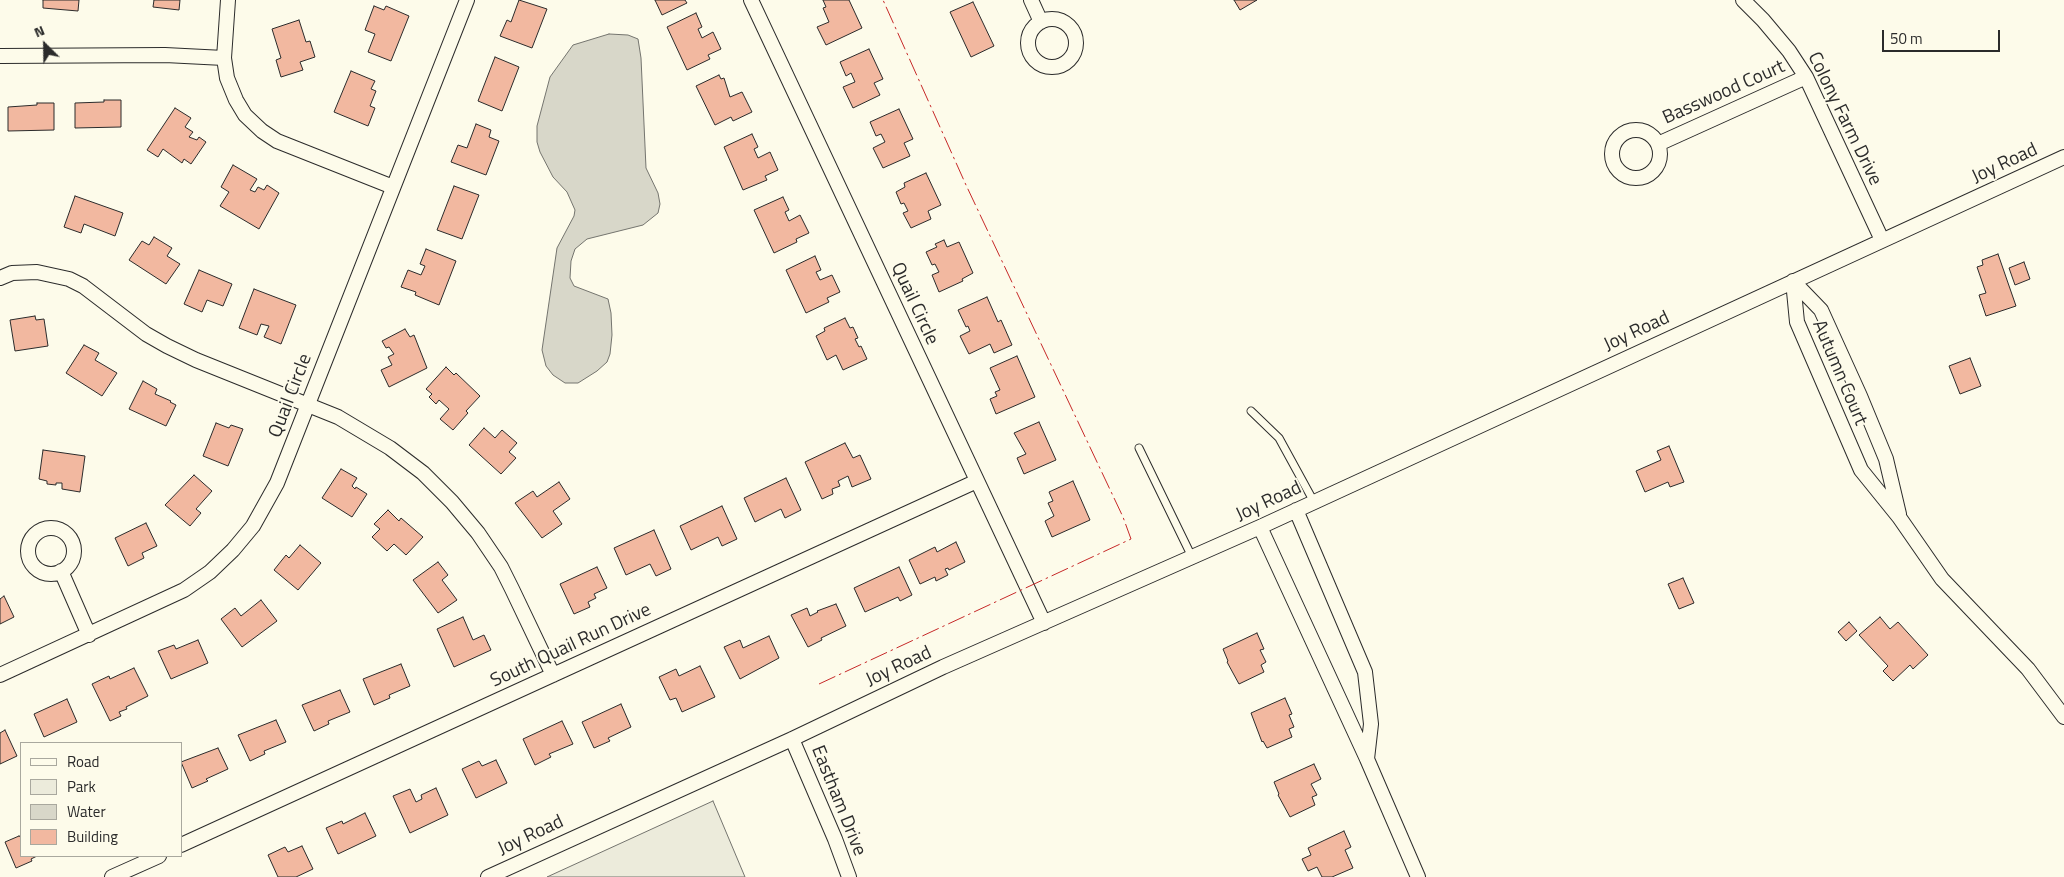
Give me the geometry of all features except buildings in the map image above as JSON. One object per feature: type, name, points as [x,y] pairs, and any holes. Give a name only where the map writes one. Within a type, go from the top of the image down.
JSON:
[{"type":"street","points":[[228,0],[224,58],[227,78],[236,100],[246,115],[262,131],[276,141],[393,187]]},
{"type":"street","name":"Quail Circle","points":[[0,676],[184,590],[210,572],[233,550],[253,526],[270,498],[308,405],[467,0]]},
{"type":"street","name":"Quail Circle","points":[[751,0],[1044,623]]},
{"type":"street","points":[[1031,0],[1041,22]]},
{"type":"street","name":"Colony Farm Drive","points":[[1743,0],[1789,51],[1806,77],[1882,240]]},
{"type":"street","points":[[0,56],[165,55],[224,58]]},
{"type":"street","name":"Basswood Court","points":[[1658,144],[1806,77]]},
{"type":"street","name":"Joy Road","points":[[488,877],[792,739],[935,671],[1260,527],[2064,157]]},
{"type":"street","points":[[0,278],[12,273],[37,272],[69,279],[83,286],[140,330],[167,346],[196,360],[338,417],[390,448],[423,473],[452,502],[478,533],[501,567],[553,675]]},
{"type":"street","name":"Autumn Court","points":[[1793,281],[1821,310],[1852,379],[1886,459],[1899,517]]},
{"type":"street","name":"Autumn Court","points":[[1793,281],[1797,322],[1861,470],[1899,517],[1942,579],[2028,669],[2064,716]]},
{"type":"street","name":"South Quail Run Drive","points":[[182,845],[977,481]]},
{"type":"street","points":[[1296,510],[1365,672],[1371,724],[1367,759]]},
{"type":"street","points":[[1260,527],[1367,759],[1418,877]]},
{"type":"street","points":[[61,571],[89,635]]},
{"type":"street","name":"Eastham Drive","points":[[792,739],[835,840],[848,877]]},
{"type":"street","points":[[112,877],[156,857]]},
{"type":"lane","points":[[1251,411],[1279,438],[1314,502]]},
{"type":"lane","points":[[1139,448],[1192,557]]},
{"type":"green space","points":[[713,801],[745,877],[547,877]]},
{"type":"water","points":[[609,34],[628,35],[638,39],[641,58],[646,168],[658,193],[660,204],[658,213],[643,225],[587,239],[575,249],[571,261],[570,278],[574,286],[608,299],[612,335],[607,362],[578,383],[565,383],[553,375],[546,366],[542,350],[557,248],[574,216],[575,210],[567,192],[553,177],[540,152],[537,142],[537,126],[550,77],[573,45]]},
{"type":"power","points":[[819,684],[1131,539],[1123,517],[966,185],[883,0]]}]
